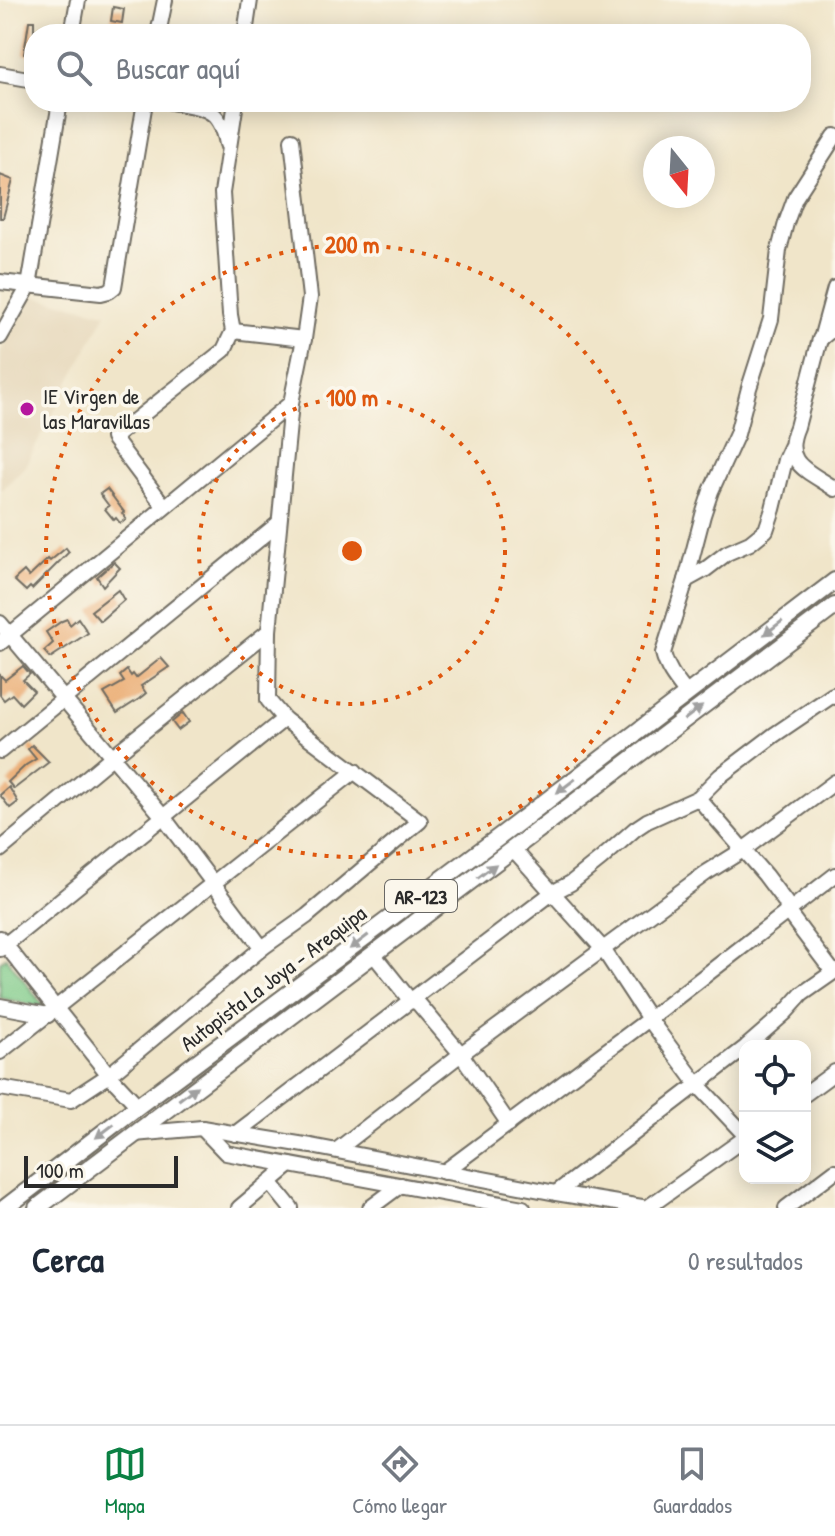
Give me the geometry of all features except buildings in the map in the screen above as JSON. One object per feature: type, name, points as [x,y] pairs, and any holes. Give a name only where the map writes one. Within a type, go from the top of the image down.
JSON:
[{"type":"main road","name":"Autopista La Joya - Arequipa","points":[[5,1208],[835,581]]},
{"type":"main road","name":"Autopista La Joya - Arequipa","points":[[45,1206],[134,1134],[835,606]]},
{"type":"street","points":[[74,24],[78,0]]},
{"type":"street","points":[[160,24],[165,0]]},
{"type":"street","points":[[246,24],[250,0]]},
{"type":"street","points":[[0,74],[24,78]]},
{"type":"street","points":[[0,337],[29,286],[58,112]]},
{"type":"street","points":[[0,282],[101,293],[114,287],[143,112]]},
{"type":"street","points":[[209,112],[217,115],[224,129],[229,152]]},
{"type":"street","points":[[164,506],[113,438],[224,350],[233,331],[222,193],[235,112]]},
{"type":"street","points":[[687,694],[672,675],[663,653],[703,515],[737,434],[771,319],[779,250],[786,223],[795,198],[835,136]]},
{"type":"street","points":[[0,1088],[71,1100],[109,1075],[420,821],[284,719],[268,700],[269,631],[291,403],[310,297],[292,140]]},
{"type":"street","points":[[686,580],[727,553],[750,543],[766,530],[835,288]]},
{"type":"street","points":[[820,339],[835,327]]},
{"type":"street","points":[[233,331],[304,339]]},
{"type":"street","points":[[5,639],[291,403]]},
{"type":"street","points":[[791,447],[800,467],[835,488]]},
{"type":"street","points":[[0,751],[279,523]]},
{"type":"street","points":[[0,623],[5,639],[113,756],[214,882],[262,948]]},
{"type":"street","points":[[0,850],[269,631]]},
{"type":"street","points":[[235,1134],[552,893],[571,883],[635,829],[698,798],[720,776],[763,743],[833,695],[835,697]]},
{"type":"street","points":[[138,1106],[52,1012],[2,944],[164,818],[284,719]]},
{"type":"street","points":[[0,1052],[355,771]]},
{"type":"street","points":[[337,1150],[603,949],[835,782]]},
{"type":"street","points":[[698,798],[786,903],[787,911],[834,972],[802,994],[754,1040]]},
{"type":"street","points":[[514,850],[603,949],[698,1085],[739,1129]]},
{"type":"street","points":[[444,1172],[835,875]]},
{"type":"street","points":[[374,955],[410,1000],[418,1003],[461,1054],[509,1124]]},
{"type":"street","points":[[0,1006],[52,1012]]},
{"type":"street","points":[[556,1193],[739,1053]]},
{"type":"street","points":[[811,1090],[835,1072]]},
{"type":"street","points":[[202,1128],[226,1153],[516,1207]]},
{"type":"street","points":[[134,1134],[202,1128],[647,1208],[739,1140]]},
{"type":"street","points":[[239,1208],[290,1165]]},
{"type":"street","points":[[786,1208],[835,1171]]},
{"type":"street","points":[[270,1182],[291,1208]]},
{"type":"street","points":[[370,1208],[401,1185]]},
{"type":"shaded area","name":"IE Virgen de las Maravillas","points":[[31,296],[106,313],[25,466],[0,492],[0,353]]},
{"type":"green space","points":[[6,957],[45,1008],[0,998],[0,962]]},
{"type":"place","name":"IE Virgen de las Maravillas","points":[[27,409]]}]
